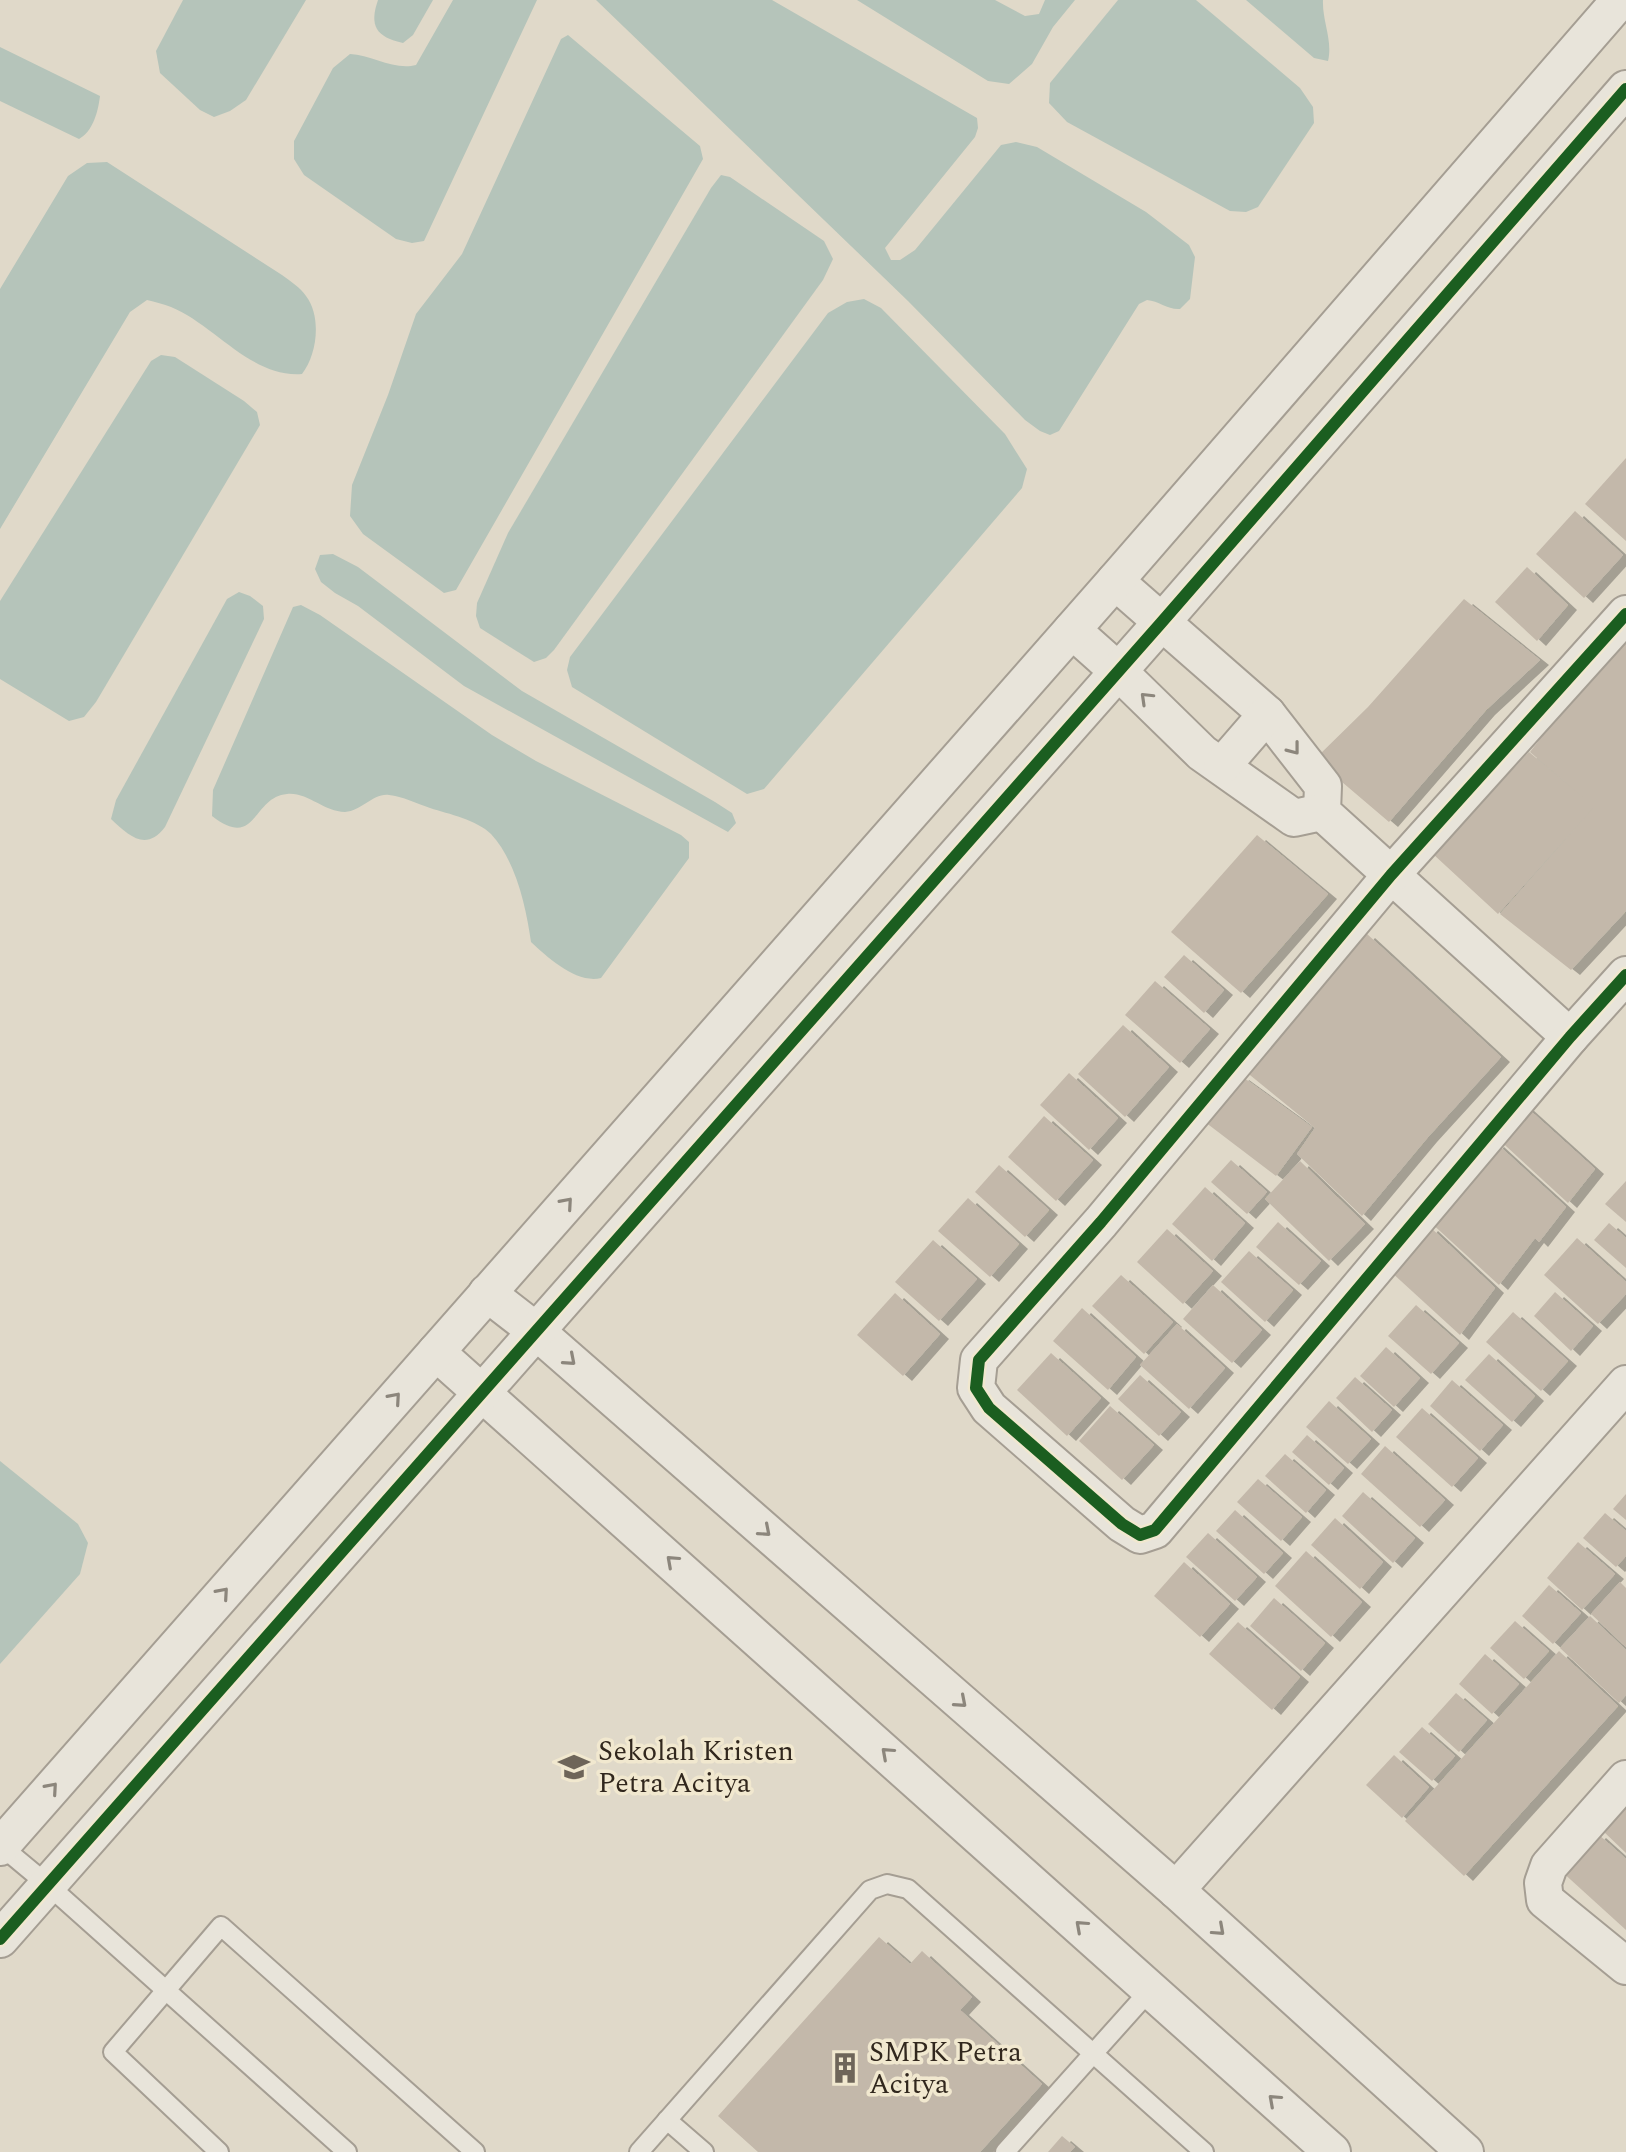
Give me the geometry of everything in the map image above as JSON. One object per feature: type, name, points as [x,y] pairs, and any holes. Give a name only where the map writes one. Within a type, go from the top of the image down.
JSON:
[{"type":"street","points":[[0,1846],[1620,7]]},
{"type":"street","points":[[0,1939],[1161,623],[1626,89]]},
{"type":"street","points":[[1115,581],[1267,714],[1323,786],[1322,812],[1570,1037]]},
{"type":"street","points":[[1626,614],[1391,875],[1101,1222],[979,1360],[976,1388],[989,1408],[1122,1524],[1140,1535],[1155,1530],[1570,1037],[1626,975]]},
{"type":"street","points":[[1072,630],[1202,753],[1294,818],[1322,812]]},
{"type":"street","points":[[1222,766],[1267,714]]},
{"type":"street","points":[[487,1293],[536,1331],[1176,1890],[1465,2152]]},
{"type":"street","points":[[436,1352],[1332,2152]]},
{"type":"street","points":[[1176,1890],[1626,1384]]},
{"type":"street","points":[[1626,1779],[1549,1866],[1543,1883],[1545,1900],[1626,1966]]},
{"type":"lane","points":[[0,1846],[48,1885],[347,2152]]},
{"type":"lane","points":[[639,2152],[870,1890],[887,1884],[908,1889],[1204,2152]]},
{"type":"lane","points":[[219,2152],[113,2052],[221,1926],[475,2152]]},
{"type":"lane","points":[[1005,2152],[1151,1989]]},
{"type":"lane","points":[[667,2120],[704,2152]]},
{"type":"shaded area","points":[[183,0],[306,0],[246,100],[214,117],[200,110],[160,73],[156,51]]},
{"type":"shaded area","points":[[378,0],[433,0],[413,35],[403,43],[386,37],[377,29],[374,17]]},
{"type":"shaded area","points":[[453,0],[537,0],[424,241],[412,243],[396,239],[304,175],[294,159],[294,141],[333,68],[350,54],[400,66],[416,65]]},
{"type":"shaded area","points":[[596,0],[772,0],[977,118],[975,137],[885,248],[891,260],[900,260],[915,250],[1001,145],[1016,142],[1037,147],[1146,212],[1189,245],[1195,257],[1190,299],[1180,309],[1147,300],[1139,304],[1059,431],[1050,435],[1040,431],[1025,420],[908,301]]},
{"type":"shaded area","points":[[857,0],[995,0],[1025,16],[1039,14],[1045,0],[1075,0],[1053,27],[1032,64],[1009,84],[988,81]]},
{"type":"shaded area","points":[[1118,0],[1196,0],[1300,88],[1313,107],[1314,123],[1258,207],[1246,212],[1230,211],[1067,122],[1049,103],[1050,83]]},
{"type":"shaded area","points":[[1246,0],[1323,0],[1328,61],[1314,58]]},
{"type":"shaded area","points":[[568,35],[700,146],[703,159],[456,590],[444,593],[363,534],[350,516],[352,485],[416,314],[462,254],[561,39]]},
{"type":"shaded area","points":[[0,47],[100,96],[94,120],[84,136],[79,139],[0,101]]},
{"type":"shaded area","points":[[107,162],[301,290],[314,314],[314,347],[302,374],[266,368],[187,315],[147,300],[130,312],[0,529],[0,289],[68,176],[87,163]]},
{"type":"shaded area","points":[[721,175],[730,177],[824,241],[833,259],[823,280],[554,650],[546,658],[534,662],[480,628],[476,616],[477,603],[508,533]]},
{"type":"shaded area","points":[[864,299],[881,308],[1005,434],[1027,469],[1022,488],[764,789],[747,794],[572,687],[567,670],[570,657],[828,313],[847,302]]},
{"type":"shaded area","points":[[161,355],[175,357],[244,401],[257,412],[260,425],[96,702],[84,717],[69,721],[0,679],[0,601],[151,361]]},
{"type":"shaded area","points":[[333,554],[358,567],[522,691],[715,802],[732,813],[736,823],[728,832],[464,686],[321,582],[315,569],[320,555]]},
{"type":"shaded area","points":[[239,592],[263,606],[264,619],[165,827],[151,839],[138,839],[111,819],[116,800],[227,599]]},
{"type":"shaded area","points":[[301,605],[320,615],[492,735],[689,842],[689,858],[601,978],[592,979],[573,973],[554,962],[531,942],[523,900],[507,857],[491,834],[471,821],[389,795],[345,812],[330,809],[302,796],[287,794],[276,797],[246,825],[238,828],[212,816],[213,790],[293,607]]},
{"type":"shaded area","points":[[0,1461],[78,1524],[88,1543],[80,1574],[0,1664]]},
{"type":"building","points":[[1626,458],[1626,541],[1585,504]]},
{"type":"building","points":[[1575,511],[1623,555],[1584,598],[1536,554]]},
{"type":"building","points":[[1527,567],[1568,605],[1537,641],[1495,602]]},
{"type":"building","points":[[1464,599],[1540,660],[1486,710],[1389,822],[1315,759],[1368,707]]},
{"type":"building","points":[[1626,638],[1626,911],[1571,970],[1500,914],[1595,806],[1498,914],[1433,854],[1529,752],[1584,798],[1530,752],[1572,698]]},
{"type":"building","points":[[1257,835],[1328,894],[1241,993],[1171,932]]},
{"type":"building","points":[[1366,933],[1501,1057],[1362,1216],[1297,1154],[1315,1128],[1245,1071]]},
{"type":"building","points":[[1184,955],[1224,990],[1204,1013],[1164,977]]},
{"type":"building","points":[[1155,981],[1210,1029],[1180,1063],[1125,1015]]},
{"type":"building","points":[[1123,1025],[1169,1067],[1125,1117],[1078,1074]]},
{"type":"building","points":[[1069,1073],[1118,1118],[1089,1150],[1040,1105]]},
{"type":"building","points":[[1240,1075],[1312,1127],[1276,1176],[1205,1122]]},
{"type":"building","points":[[1523,1104],[1595,1169],[1568,1203],[1494,1135]]},
{"type":"building","points":[[1044,1116],[1093,1160],[1056,1201],[1008,1157]]},
{"type":"building","points":[[1495,1142],[1566,1207],[1539,1242],[1535,1238],[1499,1285],[1429,1221]]},
{"type":"building","points":[[1231,1160],[1267,1192],[1247,1214],[1211,1182]]},
{"type":"building","points":[[1300,1161],[1365,1224],[1329,1261],[1265,1199]]},
{"type":"building","points":[[999,1165],[1049,1210],[1025,1237],[975,1192]]},
{"type":"building","points":[[1626,1181],[1626,1222],[1605,1204]]},
{"type":"building","points":[[1205,1187],[1245,1223],[1212,1261],[1172,1224]]},
{"type":"building","points":[[968,1198],[1019,1244],[990,1277],[938,1231]]},
{"type":"building","points":[[1278,1222],[1321,1261],[1299,1285],[1256,1247]]},
{"type":"building","points":[[1609,1223],[1626,1238],[1626,1268],[1594,1240]]},
{"type":"building","points":[[1429,1226],[1495,1288],[1460,1335],[1390,1271]]},
{"type":"building","points":[[1167,1229],[1213,1271],[1183,1304],[1137,1262]]},
{"type":"building","points":[[1577,1238],[1626,1282],[1626,1294],[1598,1324],[1544,1275]]},
{"type":"building","points":[[933,1240],[977,1279],[939,1321],[895,1282]]},
{"type":"building","points":[[1249,1251],[1293,1290],[1265,1322],[1221,1282]]},
{"type":"building","points":[[1121,1275],[1173,1322],[1144,1354],[1092,1306]]},
{"type":"building","points":[[1213,1285],[1262,1330],[1232,1363],[1183,1319]]},
{"type":"building","points":[[1555,1292],[1593,1326],[1571,1351],[1534,1316]]},
{"type":"building","points":[[895,1293],[940,1334],[903,1376],[857,1335]]},
{"type":"building","points":[[1416,1305],[1459,1343],[1431,1374],[1388,1336]]},
{"type":"building","points":[[1082,1308],[1136,1357],[1108,1390],[1053,1341]]},
{"type":"building","points":[[1513,1312],[1568,1361],[1541,1391],[1486,1342]]},
{"type":"building","points":[[1177,1324],[1225,1368],[1189,1409],[1140,1365]]},
{"type":"building","points":[[1386,1347],[1420,1378],[1394,1407],[1360,1376]]},
{"type":"building","points":[[1051,1353],[1101,1398],[1067,1436],[1017,1390]]},
{"type":"building","points":[[1489,1354],[1535,1396],[1512,1422],[1465,1380]]},
{"type":"building","points":[[1140,1375],[1181,1412],[1159,1436],[1118,1399]]},
{"type":"building","points":[[1355,1377],[1392,1410],[1372,1432],[1336,1398]]},
{"type":"building","points":[[1452,1380],[1503,1425],[1480,1451],[1430,1406]]},
{"type":"building","points":[[1329,1401],[1371,1439],[1348,1464],[1306,1427]]},
{"type":"building","points":[[1110,1406],[1154,1445],[1122,1480],[1079,1441]]},
{"type":"building","points":[[1422,1408],[1478,1458],[1452,1487],[1396,1437]]},
{"type":"building","points":[[1307,1435],[1344,1468],[1329,1485],[1292,1452]]},
{"type":"building","points":[[1385,1446],[1445,1500],[1420,1527],[1361,1474]]},
{"type":"building","points":[[1285,1454],[1326,1490],[1306,1513],[1265,1476]]},
{"type":"building","points":[[1258,1479],[1302,1517],[1281,1541],[1237,1502]]},
{"type":"building","points":[[1363,1492],[1415,1538],[1393,1563],[1342,1516]]},
{"type":"building","points":[[1626,1494],[1626,1520],[1613,1509]]},
{"type":"building","points":[[1235,1510],[1283,1553],[1264,1574],[1216,1531]]},
{"type":"building","points":[[1605,1513],[1626,1531],[1626,1556],[1616,1567],[1583,1538]]},
{"type":"building","points":[[1335,1518],[1383,1562],[1360,1589],[1311,1545]]},
{"type":"building","points":[[1208,1533],[1257,1577],[1235,1601],[1186,1557]]},
{"type":"building","points":[[1578,1542],[1615,1574],[1582,1610],[1547,1578]]},
{"type":"building","points":[[1306,1551],[1362,1602],[1331,1637],[1275,1586]]},
{"type":"building","points":[[1184,1562],[1230,1604],[1200,1637],[1154,1596]]},
{"type":"building","points":[[1620,1582],[1626,1588],[1626,1647],[1591,1614]]},
{"type":"building","points":[[1549,1585],[1581,1613],[1553,1644],[1522,1616]]},
{"type":"building","points":[[1274,1598],[1325,1643],[1301,1671],[1250,1626]]},
{"type":"building","points":[[1590,1616],[1626,1650],[1626,1695],[1619,1703],[1560,1648]]},
{"type":"building","points":[[1515,1621],[1549,1651],[1524,1679],[1490,1648]]},
{"type":"building","points":[[1238,1622],[1300,1677],[1272,1710],[1209,1654]]},
{"type":"building","points":[[1559,1651],[1618,1706],[1464,1876],[1405,1821]]},
{"type":"building","points":[[1485,1654],[1519,1684],[1492,1714],[1459,1684]]},
{"type":"building","points":[[1456,1693],[1487,1720],[1459,1752],[1428,1724]]},
{"type":"building","points":[[1422,1727],[1455,1756],[1432,1781],[1399,1752]]},
{"type":"building","points":[[1394,1755],[1429,1787],[1402,1818],[1366,1785]]},
{"type":"building","points":[[1626,1808],[1626,1853],[1604,1832]]},
{"type":"building","points":[[1597,1833],[1626,1859],[1626,1930],[1560,1870]]},
{"type":"building","name":"SMPK Petra Acitya","points":[[879,1937],[910,1964],[922,1951],[972,1997],[960,2010],[1042,2084],[980,2152],[758,2152],[718,2116]]},
{"type":"building","points":[[1062,2136],[1075,2147],[1070,2152],[1048,2152]]},
{"type":"cycle path","points":[[0,1939],[1161,623],[1626,89]]},
{"type":"cycle path","points":[[1626,614],[1391,875],[1101,1222],[979,1360],[976,1388],[989,1408],[1122,1524],[1140,1535],[1155,1530],[1570,1037],[1626,975]]},
{"type":"place","name":"Sekolah Kristen Petra Acitya","points":[[574,1767]]},
{"type":"place","name":"SMPK Petra Acitya","points":[[845,2068]]}]
